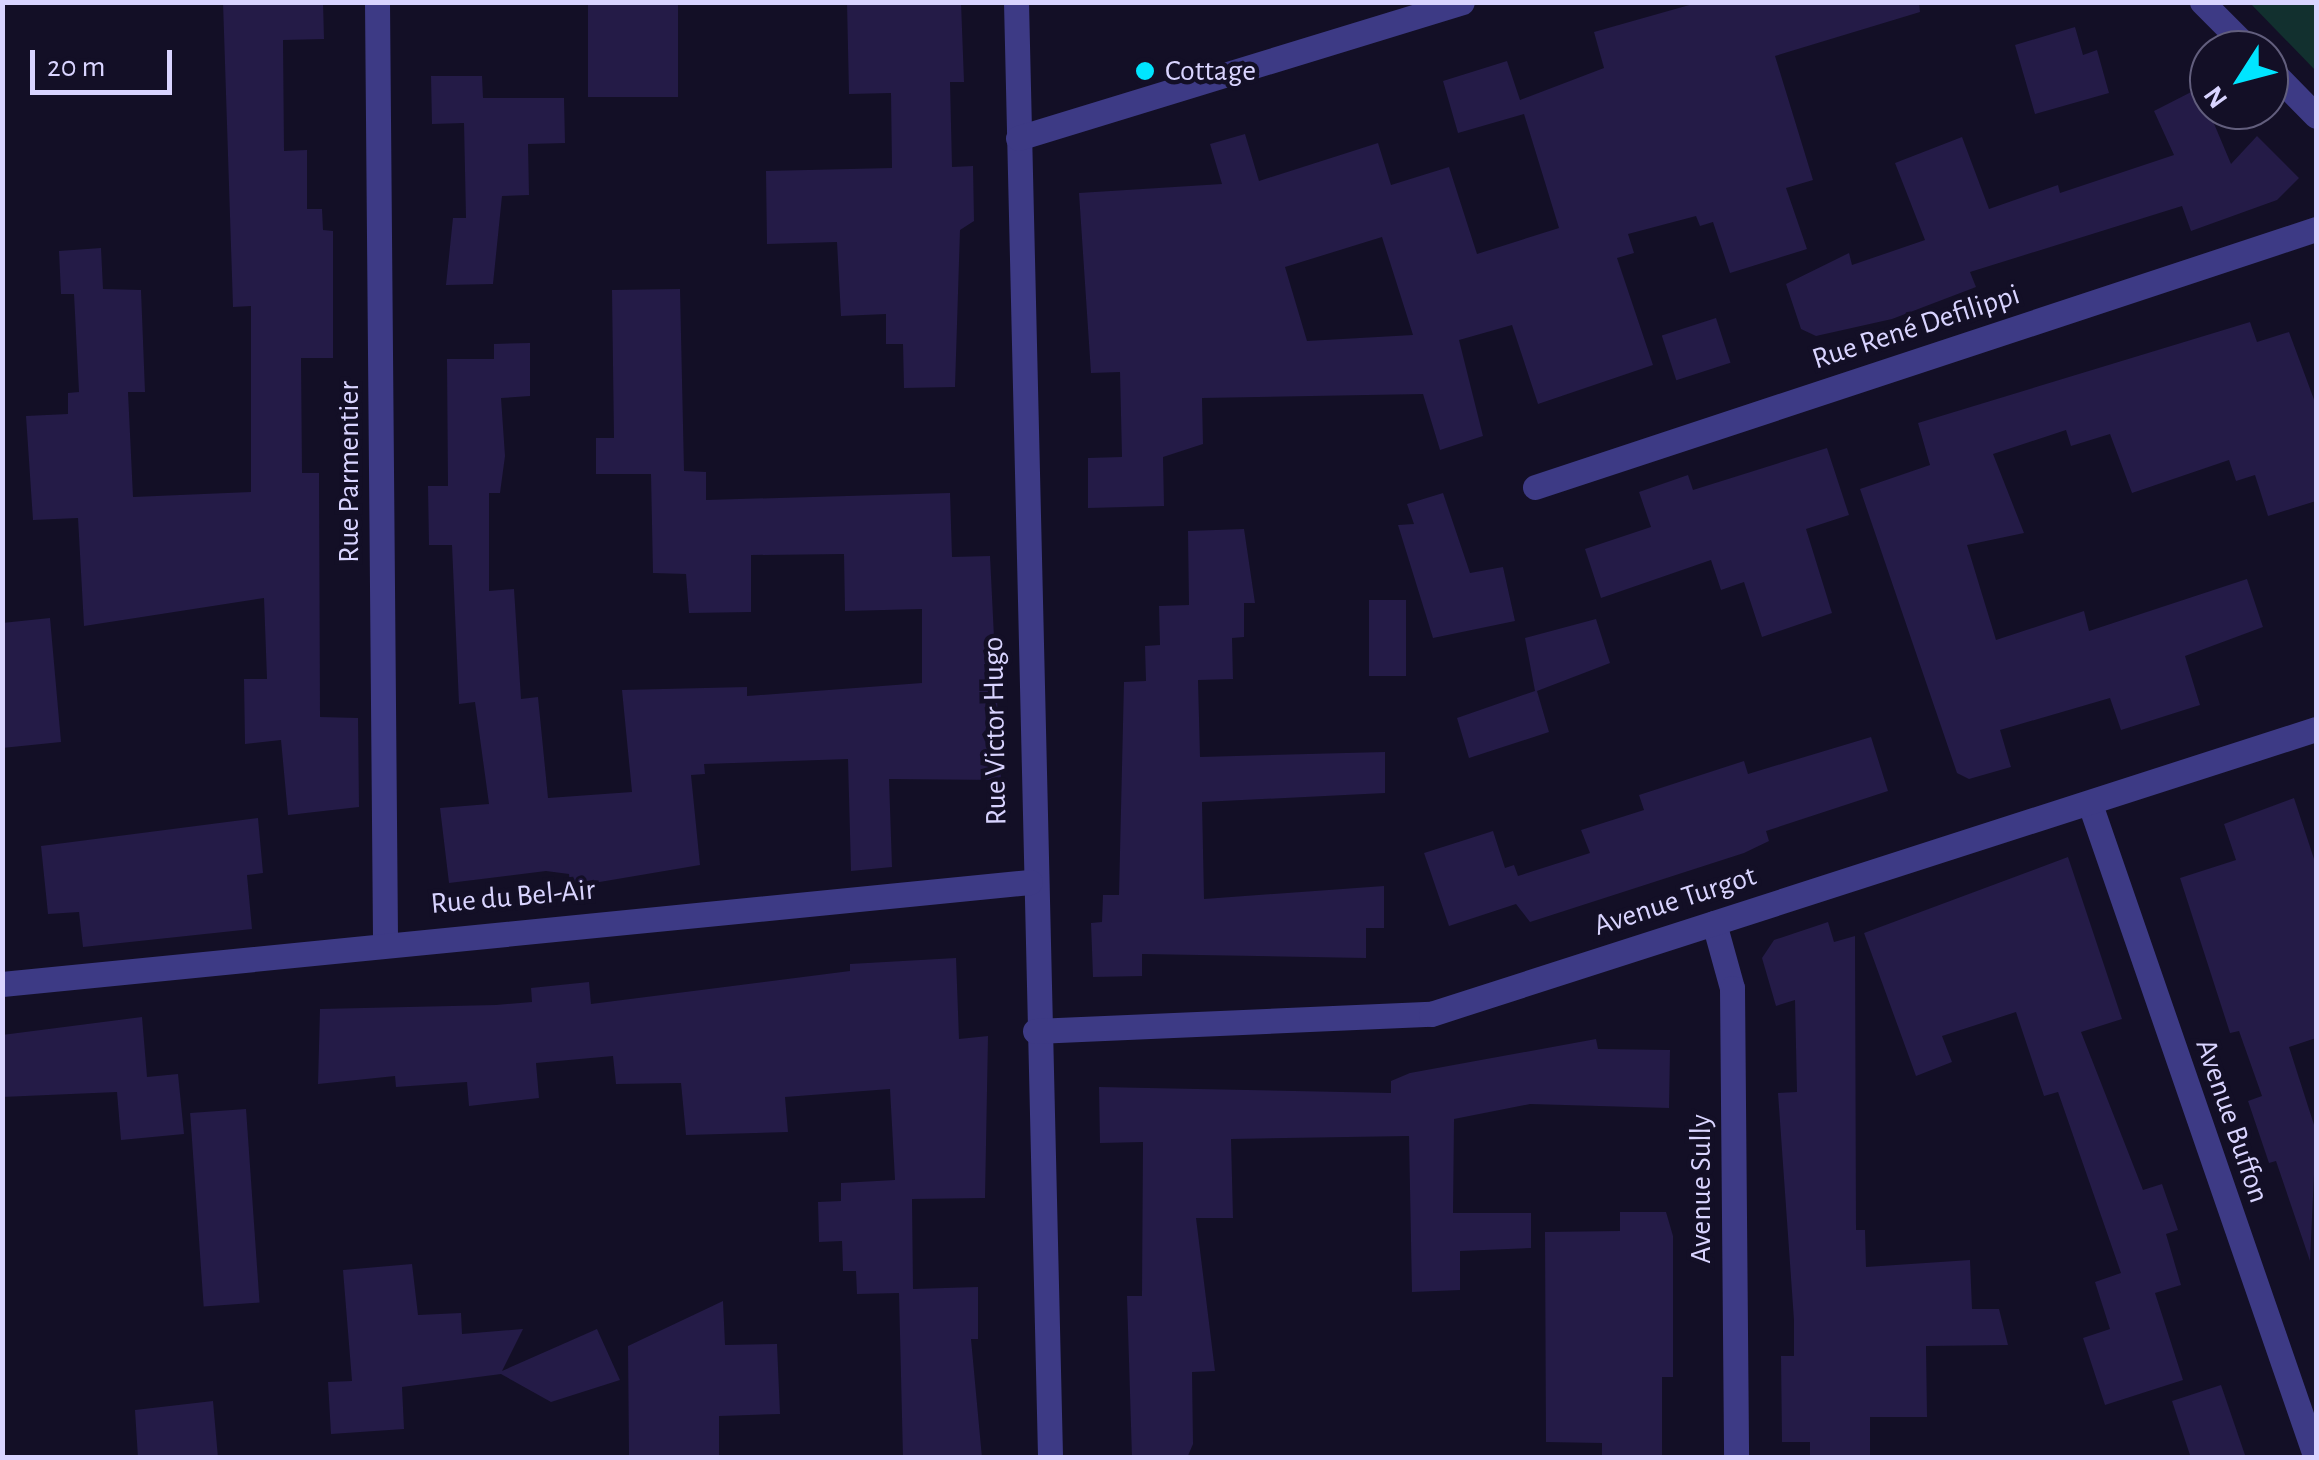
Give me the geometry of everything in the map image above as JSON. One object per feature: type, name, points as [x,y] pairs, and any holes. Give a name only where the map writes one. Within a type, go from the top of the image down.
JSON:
[{"type":"street","name":"Rue Parmentier","points":[[377,2],[385,942]]},
{"type":"street","name":"Rue Victor Hugo","points":[[1016,2],[1030,882],[1050,1458]]},
{"type":"street","points":[[1018,138],[1462,2]]},
{"type":"street","points":[[2202,2],[2230,30]]},
{"type":"street","points":[[2289,88],[2316,116]]},
{"type":"street","name":"Rue René Defilippi","points":[[1535,487],[2316,229]]},
{"type":"street","name":"Avenue Turgot","points":[[1034,1031],[1431,1014],[2316,729]]},
{"type":"street","name":"Avenue Buffon","points":[[2090,804],[2316,1458]]},
{"type":"street","name":"Rue du Bel-Air","points":[[2,984],[385,942],[1030,882]]},
{"type":"street","name":"Avenue Sully","points":[[1714,922],[1732,988],[1736,1458]]},
{"type":"green space","points":[[2250,3],[2316,3],[2316,71],[2289,43],[2289,30],[2276,30]]},
{"type":"building","points":[[223,2],[323,2],[324,39],[283,40],[284,151],[307,150],[307,209],[322,209],[323,230],[333,231],[333,358],[301,358],[302,473],[319,473],[320,717],[358,718],[359,807],[288,815],[281,740],[245,744],[244,679],[267,679],[264,598],[84,626],[78,518],[33,520],[26,416],[68,414],[68,393],[79,392],[74,294],[61,294],[59,251],[101,248],[103,289],[141,290],[145,392],[128,392],[133,497],[251,492],[251,306],[233,307]]},
{"type":"building","points":[[588,2],[678,2],[678,97],[588,97]]},
{"type":"building","points":[[847,2],[961,2],[964,82],[950,82],[952,167],[973,166],[974,221],[960,230],[955,387],[904,388],[903,344],[886,344],[886,314],[841,316],[837,242],[767,244],[766,171],[892,168],[891,93],[849,94]]},
{"type":"building","points":[[1700,2],[1919,2],[1920,12],[1775,56],[1813,180],[1786,188],[1807,249],[1730,273],[1713,222],[1700,226],[1696,216],[1628,234],[1634,253],[1617,258],[1653,365],[1538,404],[1512,325],[1459,340],[1483,436],[1440,450],[1423,394],[1202,398],[1203,444],[1163,457],[1164,506],[1088,508],[1088,458],[1122,457],[1120,372],[1091,373],[1079,193],[1222,184],[1210,144],[1245,134],[1259,181],[1378,143],[1391,185],[1449,167],[1477,254],[1559,228],[1524,114],[1458,133],[1443,81],[1507,61],[1520,100],[1604,68],[1594,32]],"holes":[[[1382,237],[1413,335],[1307,341],[1285,267]]]},
{"type":"building","points":[[2075,27],[2083,55],[2097,50],[2109,93],[2035,114],[2015,45]]},
{"type":"building","points":[[431,76],[482,76],[483,98],[564,98],[565,143],[528,144],[529,195],[502,196],[493,284],[446,285],[453,218],[466,218],[464,123],[432,124]]},
{"type":"building","points":[[2189,93],[2189,130],[2217,130],[2231,164],[2257,136],[2299,178],[2277,200],[2191,231],[2182,206],[1970,272],[1976,287],[1892,319],[1816,336],[1801,329],[1786,284],[1849,253],[1852,265],[1925,240],[1895,163],[1962,137],[1989,209],[2058,185],[2060,193],[2174,155],[2154,111]]},
{"type":"building","points":[[680,289],[684,471],[706,472],[706,500],[950,493],[952,557],[990,556],[1001,780],[889,779],[892,867],[851,871],[848,759],[704,764],[705,774],[691,775],[700,865],[570,887],[569,874],[546,871],[449,883],[440,808],[489,804],[475,702],[459,704],[452,545],[429,545],[428,486],[448,486],[447,359],[494,359],[494,344],[530,343],[530,396],[501,398],[505,456],[500,493],[489,493],[489,591],[514,589],[521,699],[538,697],[548,798],[632,792],[622,690],[747,687],[747,696],[922,683],[922,609],[845,611],[844,554],[751,555],[751,612],[689,613],[686,574],[653,573],[651,474],[596,474],[596,438],[614,438],[612,290]]},
{"type":"building","points":[[1716,318],[1731,363],[1676,380],[1662,336]]},
{"type":"building","points":[[2250,322],[2257,342],[2289,332],[2316,405],[2316,501],[2268,516],[2255,475],[2236,481],[2229,460],[2132,493],[2110,434],[2071,446],[2066,430],[1993,454],[2024,533],[1967,545],[1996,640],[2084,611],[2089,631],[2247,579],[2263,627],[2185,656],[2200,705],[2121,730],[2110,698],[2000,730],[2011,767],[1969,779],[1957,773],[1860,489],[1930,465],[1918,423]]},
{"type":"building","points":[[1827,448],[1849,515],[1806,529],[1832,613],[1762,637],[1744,582],[1721,590],[1711,560],[1601,598],[1585,549],[1651,527],[1639,492],[1688,475],[1693,490]]},
{"type":"building","points":[[1443,493],[1470,573],[1503,567],[1515,621],[1433,638],[1398,525],[1414,524],[1407,504]]},
{"type":"building","points":[[1244,529],[1255,603],[1244,603],[1244,637],[1232,638],[1233,679],[1198,680],[1200,757],[1385,752],[1385,793],[1202,802],[1204,899],[1384,886],[1384,928],[1366,928],[1366,958],[1142,954],[1142,976],[1093,977],[1091,923],[1102,922],[1103,895],[1119,895],[1124,682],[1146,681],[1145,646],[1160,645],[1159,606],[1189,605],[1188,531]]},
{"type":"building","points":[[1369,600],[1406,600],[1406,676],[1369,676]]},
{"type":"building","points":[[50,618],[61,742],[2,748],[2,623]]},
{"type":"building","points":[[1596,619],[1610,663],[1537,691],[1549,732],[1469,758],[1457,718],[1535,691],[1525,638]]},
{"type":"building","points":[[1871,737],[1888,791],[1766,831],[1769,841],[1744,853],[1530,922],[1516,904],[1449,926],[1424,853],[1493,831],[1505,868],[1514,865],[1518,876],[1590,853],[1581,830],[1644,810],[1639,795],[1744,761],[1748,774]]},
{"type":"building","points":[[2294,798],[2316,865],[2316,1038],[2289,1047],[2316,1131],[2310,1261],[2276,1161],[2269,1163],[2248,1101],[2262,1096],[2239,1031],[2230,1033],[2180,878],[2236,860],[2224,824]]},
{"type":"building","points":[[258,818],[263,873],[247,875],[252,929],[83,947],[79,912],[48,914],[41,846]]},
{"type":"building","points":[[2068,857],[2122,1019],[2081,1032],[2143,1190],[2162,1184],[2178,1230],[2166,1234],[2181,1285],[2155,1293],[2183,1380],[2105,1405],[2083,1338],[2110,1329],[2095,1282],[2121,1273],[2058,1092],[2044,1096],[2016,1012],[1942,1036],[1952,1062],[1916,1076],[1864,933]]},
{"type":"building","points":[[1828,922],[1834,942],[1855,936],[1856,1230],[1865,1230],[1866,1267],[1970,1260],[1972,1309],[1999,1309],[2008,1345],[1926,1346],[1927,1417],[1870,1417],[1870,1458],[1810,1458],[1810,1442],[1782,1442],[1781,1356],[1794,1356],[1794,1320],[1778,1093],[1797,1092],[1795,1000],[1776,1006],[1762,958],[1774,940]]},
{"type":"building","points":[[956,958],[959,1039],[988,1036],[985,1198],[912,1199],[913,1289],[978,1287],[978,1339],[971,1339],[982,1458],[903,1458],[899,1293],[857,1294],[856,1271],[843,1271],[842,1241],[819,1242],[818,1202],[841,1201],[841,1183],[895,1180],[890,1089],[785,1097],[788,1132],[686,1135],[681,1083],[616,1084],[613,1056],[536,1063],[539,1098],[469,1106],[467,1082],[396,1087],[395,1076],[318,1084],[320,1009],[532,1002],[531,988],[589,982],[591,1004],[850,971],[850,964]]},
{"type":"building","points":[[142,1017],[147,1077],[178,1074],[184,1134],[121,1140],[117,1092],[2,1097],[2,1035]]},
{"type":"building","points":[[1596,1039],[1598,1049],[1670,1050],[1669,1108],[1530,1104],[1454,1119],[1453,1213],[1531,1213],[1531,1248],[1460,1251],[1460,1290],[1412,1292],[1409,1136],[1231,1139],[1233,1218],[1196,1218],[1215,1371],[1192,1372],[1193,1444],[1187,1458],[1132,1458],[1127,1296],[1142,1296],[1143,1142],[1100,1143],[1099,1087],[1391,1093],[1391,1081],[1410,1073]]},
{"type":"building","points":[[246,1109],[260,1303],[204,1306],[190,1113]]},
{"type":"building","points":[[1620,1212],[1666,1212],[1673,1236],[1673,1377],[1662,1377],[1662,1458],[1602,1458],[1602,1443],[1546,1442],[1545,1232],[1620,1231]]},
{"type":"building","points":[[412,1264],[418,1315],[461,1313],[462,1334],[523,1329],[502,1371],[597,1329],[620,1380],[551,1402],[501,1374],[402,1387],[404,1429],[331,1434],[328,1382],[352,1381],[343,1270]]},
{"type":"building","points":[[723,1301],[725,1345],[777,1344],[780,1414],[719,1416],[719,1458],[629,1455],[628,1346]]},
{"type":"building","points":[[2221,1385],[2246,1458],[2191,1458],[2172,1401]]},
{"type":"building","points":[[213,1401],[218,1458],[138,1458],[135,1410]]},
{"type":"place","name":"Cottage","points":[[1145,71]]}]
